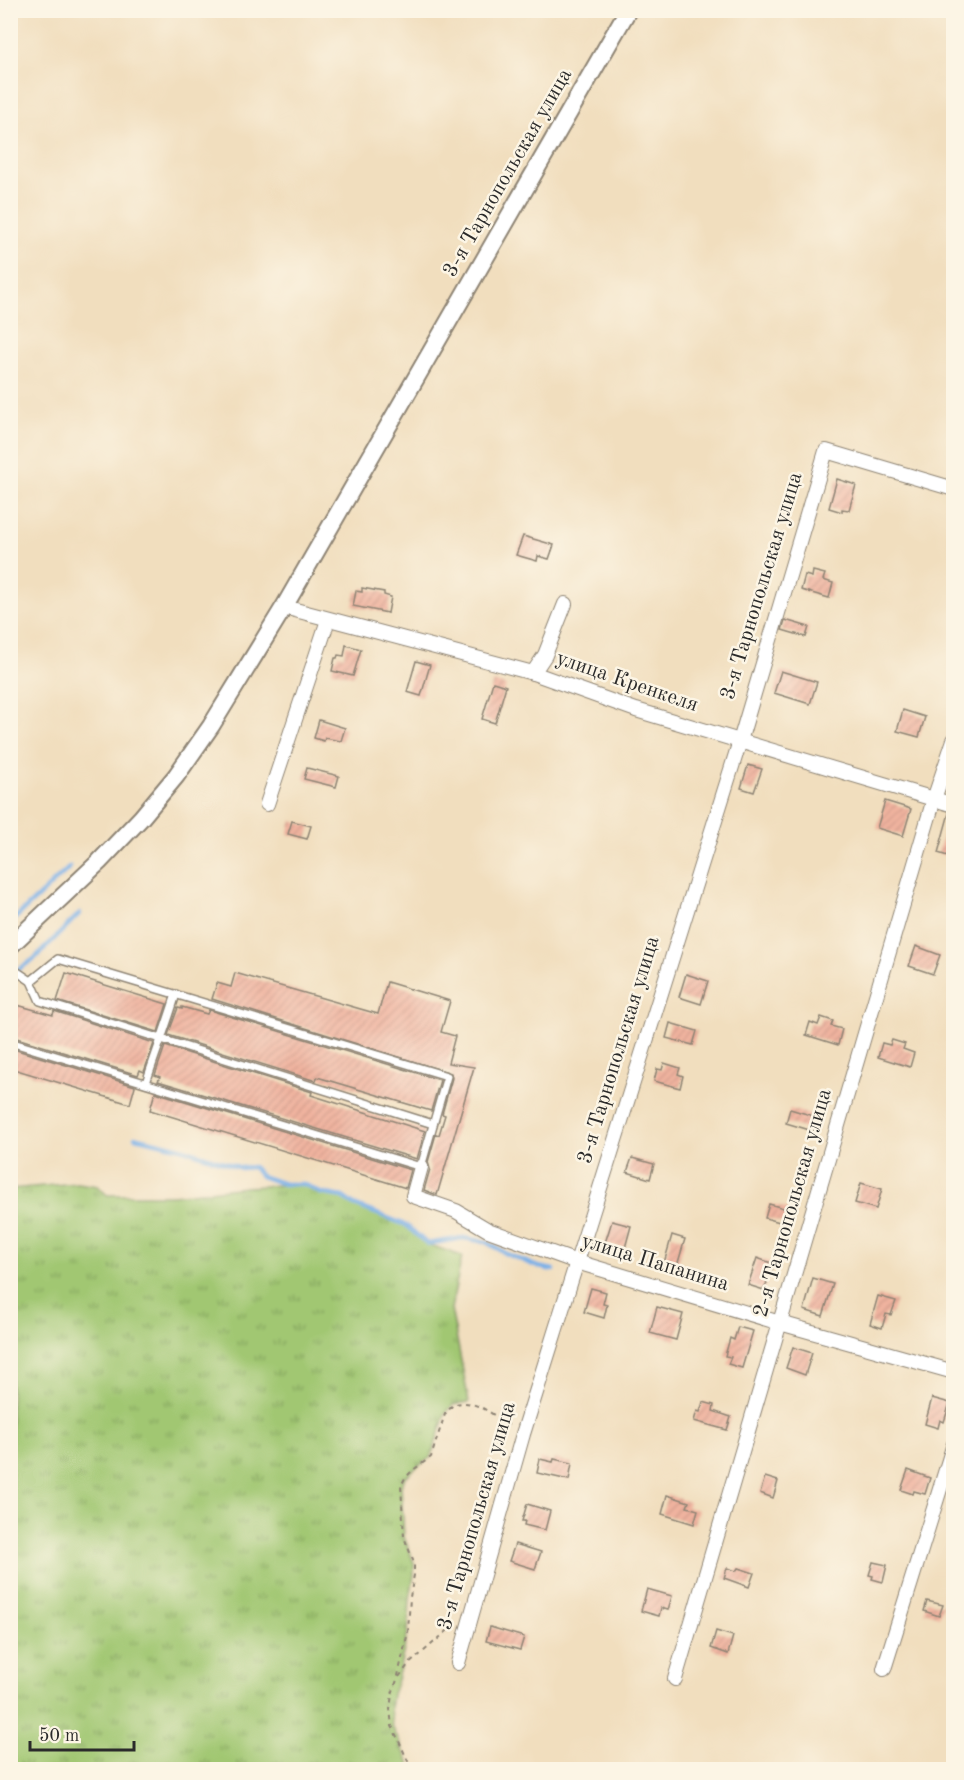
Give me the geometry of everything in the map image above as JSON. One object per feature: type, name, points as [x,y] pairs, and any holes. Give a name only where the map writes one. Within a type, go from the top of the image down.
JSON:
[{"type":"street","name":"3-я Тарнопольская улица","points":[[10,946],[99,862],[141,818],[176,776],[211,726],[284,607],[628,10]]},
{"type":"street","name":"3-я Тарнопольская улица","points":[[458,1664],[523,1434],[740,741],[826,452],[954,489]]},
{"type":"street","points":[[533,673],[545,655],[565,604]]},
{"type":"street","name":"улица Кренкеля","points":[[284,607],[533,673],[636,710],[954,805]]},
{"type":"street","points":[[267,804],[328,620]]},
{"type":"street","name":"2-я Тарнопольская улица","points":[[675,1679],[934,799],[954,740]]},
{"type":"street","name":"улица Папанина","points":[[421,1167],[413,1196],[456,1211],[488,1230],[577,1262],[954,1372]]},
{"type":"street","points":[[884,1669],[954,1444]]},
{"type":"lane","points":[[10,1042],[421,1167],[447,1076],[58,958],[31,981]]},
{"type":"lane","points":[[10,968],[31,981],[40,1001],[433,1124]]},
{"type":"lane","points":[[146,1083],[176,994]]},
{"type":"path","points":[[412,1770],[392,1726],[390,1709],[408,1632],[414,1575],[414,1563],[404,1537],[401,1486],[405,1478],[431,1457],[445,1414],[453,1405],[469,1402],[480,1406],[523,1434]]},
{"type":"path","points":[[397,1680],[408,1665],[472,1610]]},
{"type":"green space","points":[[77,1183],[98,1186],[107,1195],[173,1195],[246,1187],[304,1184],[320,1193],[343,1197],[354,1205],[406,1225],[427,1244],[462,1256],[451,1309],[469,1402],[453,1405],[445,1414],[431,1457],[413,1470],[401,1486],[404,1537],[414,1563],[414,1575],[408,1632],[390,1709],[392,1726],[412,1769],[11,1769],[11,1189]]},
{"type":"building","points":[[837,479],[856,485],[849,510],[842,509],[842,512],[829,508]]},
{"type":"building","points":[[523,536],[554,545],[549,559],[538,556],[537,561],[516,555]]},
{"type":"building","points":[[813,571],[825,574],[823,580],[833,583],[829,598],[801,590],[805,575],[812,577]]},
{"type":"building","points":[[362,588],[384,592],[384,595],[391,597],[388,613],[353,606],[356,591],[362,592]]},
{"type":"building","points":[[785,620],[809,627],[806,637],[782,630]]},
{"type":"building","points":[[346,645],[361,649],[353,676],[332,671],[335,658],[338,655],[344,656]]},
{"type":"building","points":[[416,661],[430,665],[421,696],[407,692]]},
{"type":"building","points":[[781,671],[817,682],[810,704],[774,693]]},
{"type":"building","points":[[493,682],[506,686],[495,723],[482,719]]},
{"type":"building","points":[[903,710],[925,717],[919,737],[897,731]]},
{"type":"building","points":[[319,720],[345,728],[341,741],[325,738],[324,741],[314,738]]},
{"type":"building","points":[[748,765],[762,769],[754,792],[741,788]]},
{"type":"building","points":[[307,768],[339,776],[336,787],[304,779]]},
{"type":"building","points":[[885,801],[911,809],[903,836],[877,828]]},
{"type":"building","points":[[949,813],[954,814],[954,858],[938,853]]},
{"type":"building","points":[[292,821],[311,826],[307,839],[288,834]]},
{"type":"building","points":[[916,946],[940,955],[933,974],[909,966]]},
{"type":"building","points":[[66,973],[167,1004],[158,1032],[57,1001]]},
{"type":"building","points":[[235,973],[378,1014],[387,982],[450,1001],[441,1032],[455,1036],[448,1063],[474,1067],[437,1195],[424,1190],[430,1169],[428,1162],[436,1134],[439,1135],[445,1115],[442,1114],[452,1078],[451,1073],[212,999],[217,983],[231,987]]},
{"type":"building","points":[[686,974],[708,981],[701,1004],[679,997]]},
{"type":"building","points":[[10,1003],[53,1015],[54,1011],[154,1043],[144,1072],[140,1070],[138,1075],[10,1036]]},
{"type":"building","points":[[182,1007],[207,1014],[209,1010],[440,1080],[431,1111],[317,1077],[316,1081],[168,1035],[178,1008],[182,1009]]},
{"type":"building","points":[[821,1017],[833,1021],[831,1026],[842,1029],[838,1045],[806,1035],[810,1022],[818,1025]]},
{"type":"building","points":[[670,1023],[697,1031],[693,1045],[666,1038]]},
{"type":"building","points":[[892,1040],[905,1044],[903,1049],[914,1053],[910,1067],[878,1057],[882,1043],[890,1045]]},
{"type":"building","points":[[165,1046],[312,1092],[311,1095],[425,1131],[417,1159],[158,1081],[160,1077],[155,1075]]},
{"type":"building","points":[[10,1048],[135,1086],[130,1104],[10,1068]]},
{"type":"building","points":[[664,1063],[680,1068],[678,1074],[683,1076],[680,1088],[654,1081],[657,1069],[662,1070]]},
{"type":"building","points":[[155,1092],[411,1170],[406,1188],[150,1110]]},
{"type":"building","points":[[790,1109],[817,1117],[813,1131],[786,1123]]},
{"type":"building","points":[[632,1158],[654,1164],[650,1179],[627,1172]]},
{"type":"building","points":[[861,1183],[882,1189],[876,1209],[855,1203]]},
{"type":"building","points":[[769,1204],[791,1210],[787,1224],[765,1218]]},
{"type":"building","points":[[612,1221],[631,1226],[625,1248],[605,1243]]},
{"type":"building","points":[[672,1235],[685,1239],[677,1266],[664,1263]]},
{"type":"building","points":[[757,1258],[774,1264],[764,1290],[748,1285]]},
{"type":"building","points":[[813,1278],[833,1284],[823,1316],[804,1310]]},
{"type":"building","points":[[591,1288],[606,1292],[603,1304],[607,1305],[604,1318],[584,1312]]},
{"type":"building","points":[[878,1296],[896,1301],[891,1315],[886,1314],[882,1328],[870,1324]]},
{"type":"building","points":[[657,1307],[683,1314],[676,1340],[650,1333]]},
{"type":"building","points":[[738,1327],[753,1331],[742,1368],[728,1364],[731,1357],[725,1356],[730,1338],[734,1340]]},
{"type":"building","points":[[793,1347],[812,1353],[805,1375],[786,1368]]},
{"type":"building","points":[[932,1398],[950,1403],[944,1422],[940,1420],[938,1428],[925,1424]]},
{"type":"building","points":[[703,1402],[714,1405],[713,1411],[731,1417],[727,1430],[694,1421]]},
{"type":"building","points":[[540,1459],[572,1463],[569,1480],[537,1473]]},
{"type":"building","points":[[908,1470],[930,1478],[925,1494],[914,1491],[913,1494],[901,1490]]},
{"type":"building","points":[[765,1477],[778,1481],[773,1498],[760,1493]]},
{"type":"building","points":[[667,1495],[689,1502],[687,1507],[698,1510],[694,1524],[662,1514]]},
{"type":"building","points":[[527,1504],[550,1511],[545,1530],[524,1525],[525,1521],[522,1521]]},
{"type":"building","points":[[515,1544],[541,1552],[535,1569],[509,1561]]},
{"type":"building","points":[[873,1562],[887,1565],[883,1582],[872,1579],[873,1576],[869,1575]]},
{"type":"building","points":[[727,1568],[736,1571],[738,1568],[754,1573],[749,1587],[724,1578]]},
{"type":"building","points":[[647,1589],[672,1596],[668,1610],[661,1608],[659,1616],[641,1611]]},
{"type":"building","points":[[927,1601],[943,1605],[939,1616],[924,1611]]},
{"type":"building","points":[[490,1627],[524,1637],[520,1650],[486,1641]]},
{"type":"building","points":[[716,1631],[733,1636],[728,1654],[711,1648]]},
{"type":"waterway","points":[[10,923],[70,867]]},
{"type":"waterway","points":[[10,975],[34,959],[80,913]]},
{"type":"waterway","points":[[135,1137],[181,1148],[241,1168],[253,1167],[261,1176],[284,1184],[304,1184],[320,1193],[343,1197],[354,1205],[406,1225],[427,1244],[463,1238],[486,1242],[538,1267],[554,1270]]}]
